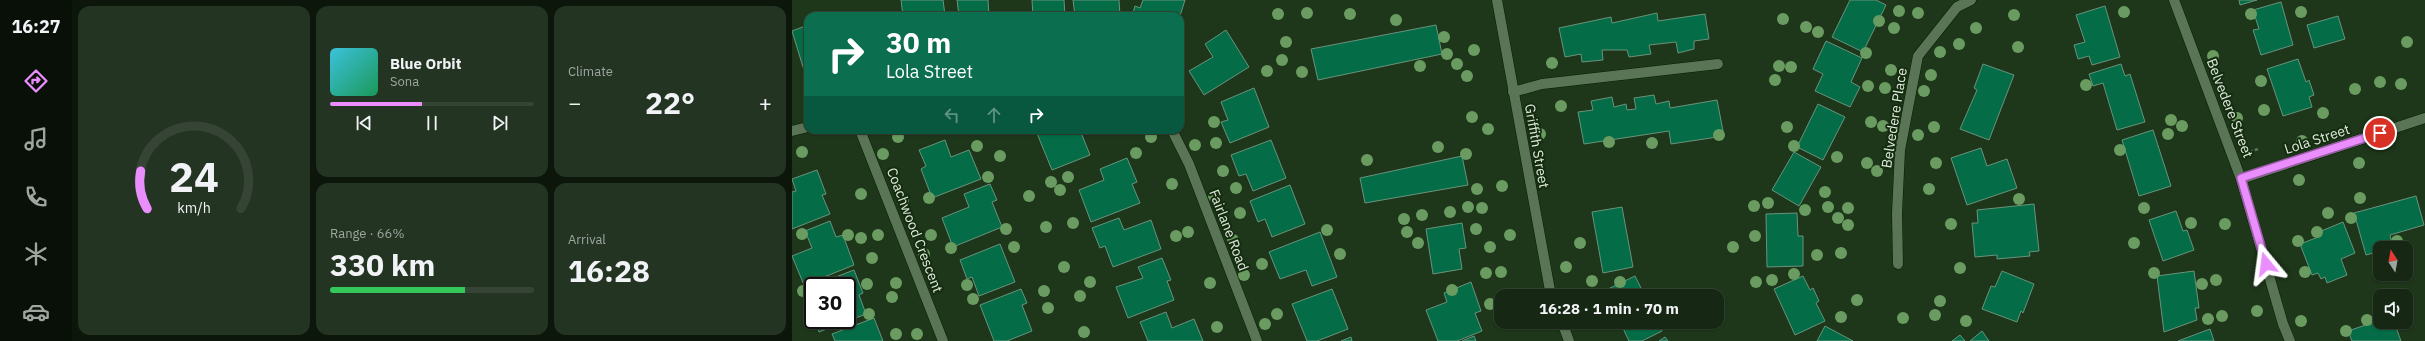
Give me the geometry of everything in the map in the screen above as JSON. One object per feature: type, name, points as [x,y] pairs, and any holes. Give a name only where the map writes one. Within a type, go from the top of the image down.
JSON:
[{"type":"street","name":"Griffith Street","points":[[1497,0],[1550,289]]},
{"type":"street","name":"Belvedere Place","points":[[1898,264],[1897,213],[1900,150],[1918,56],[1957,6],[1971,0]]},
{"type":"street","name":"Belvedere Street","points":[[2174,0],[2241,178],[2283,324],[2290,341]]},
{"type":"street","points":[[1513,92],[1542,84],[1718,64]]},
{"type":"street","name":"Lola Street","points":[[2241,178],[2425,118]]},
{"type":"street","points":[[792,131],[804,128]]},
{"type":"street","name":"Coachwood Crescent","points":[[862,134],[943,341]]},
{"type":"street","name":"Fairlane Road","points":[[1174,134],[1189,164],[1257,341]]},
{"type":"street","points":[[1565,329],[1569,341]]},
{"type":"building","points":[[901,0],[943,0],[945,12],[902,12]]},
{"type":"building","points":[[957,0],[988,0],[989,12],[958,12]]},
{"type":"building","points":[[1032,0],[1064,0],[1065,12],[1033,12]]},
{"type":"building","points":[[1073,0],[1119,0],[1120,12],[1074,12]]},
{"type":"building","points":[[1143,0],[1185,0],[1181,12],[1133,12],[1135,6],[1140,8]]},
{"type":"building","points":[[1850,0],[1876,0],[1886,5],[1863,52],[1832,37]]},
{"type":"building","points":[[2239,0],[2257,0],[2240,5]]},
{"type":"building","points":[[2281,2],[2293,45],[2261,55],[2253,30],[2259,29],[2253,10]]},
{"type":"building","points":[[2105,6],[2120,57],[2092,65],[2089,56],[2078,59],[2074,45],[2085,42],[2076,15]]},
{"type":"building","points":[[1657,13],[1658,21],[1705,14],[1709,39],[1694,41],[1694,49],[1678,53],[1676,42],[1649,45],[1651,54],[1629,57],[1627,50],[1602,50],[1603,60],[1582,62],[1581,54],[1565,57],[1559,28],[1611,17],[1612,23]]},
{"type":"building","points":[[2338,16],[2345,39],[2314,48],[2307,25]]},
{"type":"building","points":[[1436,25],[1442,54],[1318,80],[1311,49]]},
{"type":"building","points":[[804,26],[804,70],[792,31]]},
{"type":"building","points":[[1226,30],[1249,67],[1204,95],[1189,71],[1213,57],[1205,44]]},
{"type":"building","points":[[1826,41],[1862,58],[1851,82],[1860,87],[1850,107],[1815,91],[1823,74],[1813,69]]},
{"type":"building","points":[[2298,59],[2306,82],[2309,80],[2314,95],[2309,97],[2312,107],[2283,116],[2267,69]]},
{"type":"building","points":[[1983,64],[2014,75],[1989,140],[1960,129],[1977,90],[1974,88]]},
{"type":"building","points":[[2121,64],[2125,76],[2130,74],[2145,122],[2117,130],[2103,83],[2093,86],[2089,74]]},
{"type":"building","points":[[1254,88],[1269,127],[1230,143],[1221,122],[1228,120],[1221,102]]},
{"type":"building","points":[[1654,95],[1656,104],[1669,101],[1670,108],[1717,100],[1724,136],[1671,144],[1669,131],[1584,144],[1578,112],[1593,110],[1591,101],[1612,97],[1614,107],[1626,104],[1627,110],[1636,109],[1634,98]]},
{"type":"building","points":[[1818,104],[1845,117],[1823,160],[1797,147]]},
{"type":"building","points":[[2153,130],[2171,186],[2139,196],[2122,140]]},
{"type":"building","points":[[1037,134],[1082,134],[1090,155],[1052,170]]},
{"type":"building","points":[[945,140],[951,157],[969,150],[981,179],[932,198],[921,169],[926,166],[919,150]]},
{"type":"building","points":[[1271,140],[1286,178],[1253,191],[1246,174],[1239,176],[1231,155]]},
{"type":"building","points":[[1981,148],[1987,166],[2007,159],[2017,188],[1967,205],[1951,158]]},
{"type":"building","points":[[1794,152],[1821,167],[1799,206],[1772,190]]},
{"type":"building","points":[[1462,156],[1468,185],[1365,203],[1360,178]]},
{"type":"building","points":[[1127,158],[1137,182],[1132,184],[1140,203],[1091,222],[1079,190],[1104,180],[1100,169]]},
{"type":"building","points":[[817,170],[826,194],[822,195],[830,214],[792,229],[792,192],[796,191],[792,179]]},
{"type":"building","points":[[990,184],[997,200],[992,202],[1002,227],[953,247],[942,218],[969,207],[964,194]]},
{"type":"building","points":[[1290,185],[1305,224],[1272,237],[1265,219],[1258,222],[1250,201]]},
{"type":"building","points":[[2416,196],[2424,225],[2390,235],[2391,241],[2373,241],[2373,253],[2366,255],[2354,213]]},
{"type":"building","points":[[2034,204],[2039,251],[2029,252],[2030,256],[1997,259],[1997,255],[1975,257],[1972,223],[1978,223],[1977,210]]},
{"type":"building","points":[[1622,207],[1633,267],[1603,273],[1592,212]]},
{"type":"building","points":[[2176,211],[2183,231],[2187,230],[2194,250],[2163,261],[2149,220]]},
{"type":"building","points":[[1797,213],[1798,236],[1803,236],[1803,266],[1767,267],[1766,214]]},
{"type":"building","points":[[1119,218],[1124,230],[1151,220],[1161,249],[1113,267],[1105,246],[1100,248],[1092,228]]},
{"type":"building","points":[[830,221],[836,237],[843,235],[854,265],[824,277],[804,277],[804,285],[792,256],[812,248],[805,231]]},
{"type":"building","points":[[2343,222],[2355,253],[2341,259],[2347,275],[2327,283],[2325,277],[2321,279],[2318,273],[2312,275],[2300,244],[2321,236],[2319,232]]},
{"type":"building","points":[[1462,223],[1466,248],[1459,249],[1462,269],[1433,274],[1426,229]]},
{"type":"building","points":[[1320,232],[1337,277],[1312,286],[1306,270],[1280,279],[1269,252]]},
{"type":"building","points":[[1000,244],[1015,282],[979,296],[972,277],[967,279],[960,260]]},
{"type":"building","points":[[1162,258],[1171,280],[1167,281],[1174,300],[1128,318],[1116,287],[1143,278],[1138,267]]},
{"type":"building","points":[[854,270],[863,293],[859,295],[866,314],[856,318],[856,277],[836,277]]},
{"type":"building","points":[[2002,271],[2034,284],[2023,313],[2021,311],[2017,322],[1982,309],[1991,286],[1995,287]]},
{"type":"building","points":[[2194,271],[2199,308],[2195,308],[2197,320],[2164,332],[2157,276]]},
{"type":"building","points":[[1635,276],[1642,289],[1608,289]]},
{"type":"building","points":[[1803,276],[1810,290],[1813,288],[1819,301],[1816,303],[1825,321],[1795,335],[1774,289]]},
{"type":"building","points":[[1471,282],[1481,311],[1475,313],[1482,331],[1457,341],[1438,341],[1426,310],[1447,302],[1444,293]]},
{"type":"building","points":[[1021,289],[1027,303],[1022,305],[1032,331],[1007,341],[994,341],[980,305]]},
{"type":"building","points":[[1332,289],[1348,329],[1317,341],[1307,341],[1292,304]]},
{"type":"building","points":[[1166,312],[1172,328],[1194,319],[1203,341],[1148,341],[1140,322]]},
{"type":"building","points":[[874,318],[883,341],[835,341],[832,334],[845,329],[856,329],[856,325]]},
{"type":"building","points":[[2373,322],[2373,329],[2397,329],[2401,341],[2352,341],[2348,331]]},
{"type":"building","points":[[1825,326],[1853,341],[1817,341]]},
{"type":"building","points":[[818,329],[827,329],[819,332]]},
{"type":"building","points":[[1623,329],[1661,329],[1662,331],[1642,341],[1629,341]]},
{"type":"building","points":[[2210,329],[2214,341],[2178,341]]},
{"type":"building","points":[[1982,331],[1989,341],[1970,341]]},
{"type":"building","points":[[1960,335],[1965,341],[1952,341]]},
{"type":"building","points":[[1474,336],[1476,341],[1462,341]]},
{"type":"building","points":[[1351,337],[1352,341],[1341,341]]},
{"type":"building","points":[[1665,337],[1668,341],[1659,341]]},
{"type":"route","points":[[2266,264],[2241,178],[2380,133]]}]
